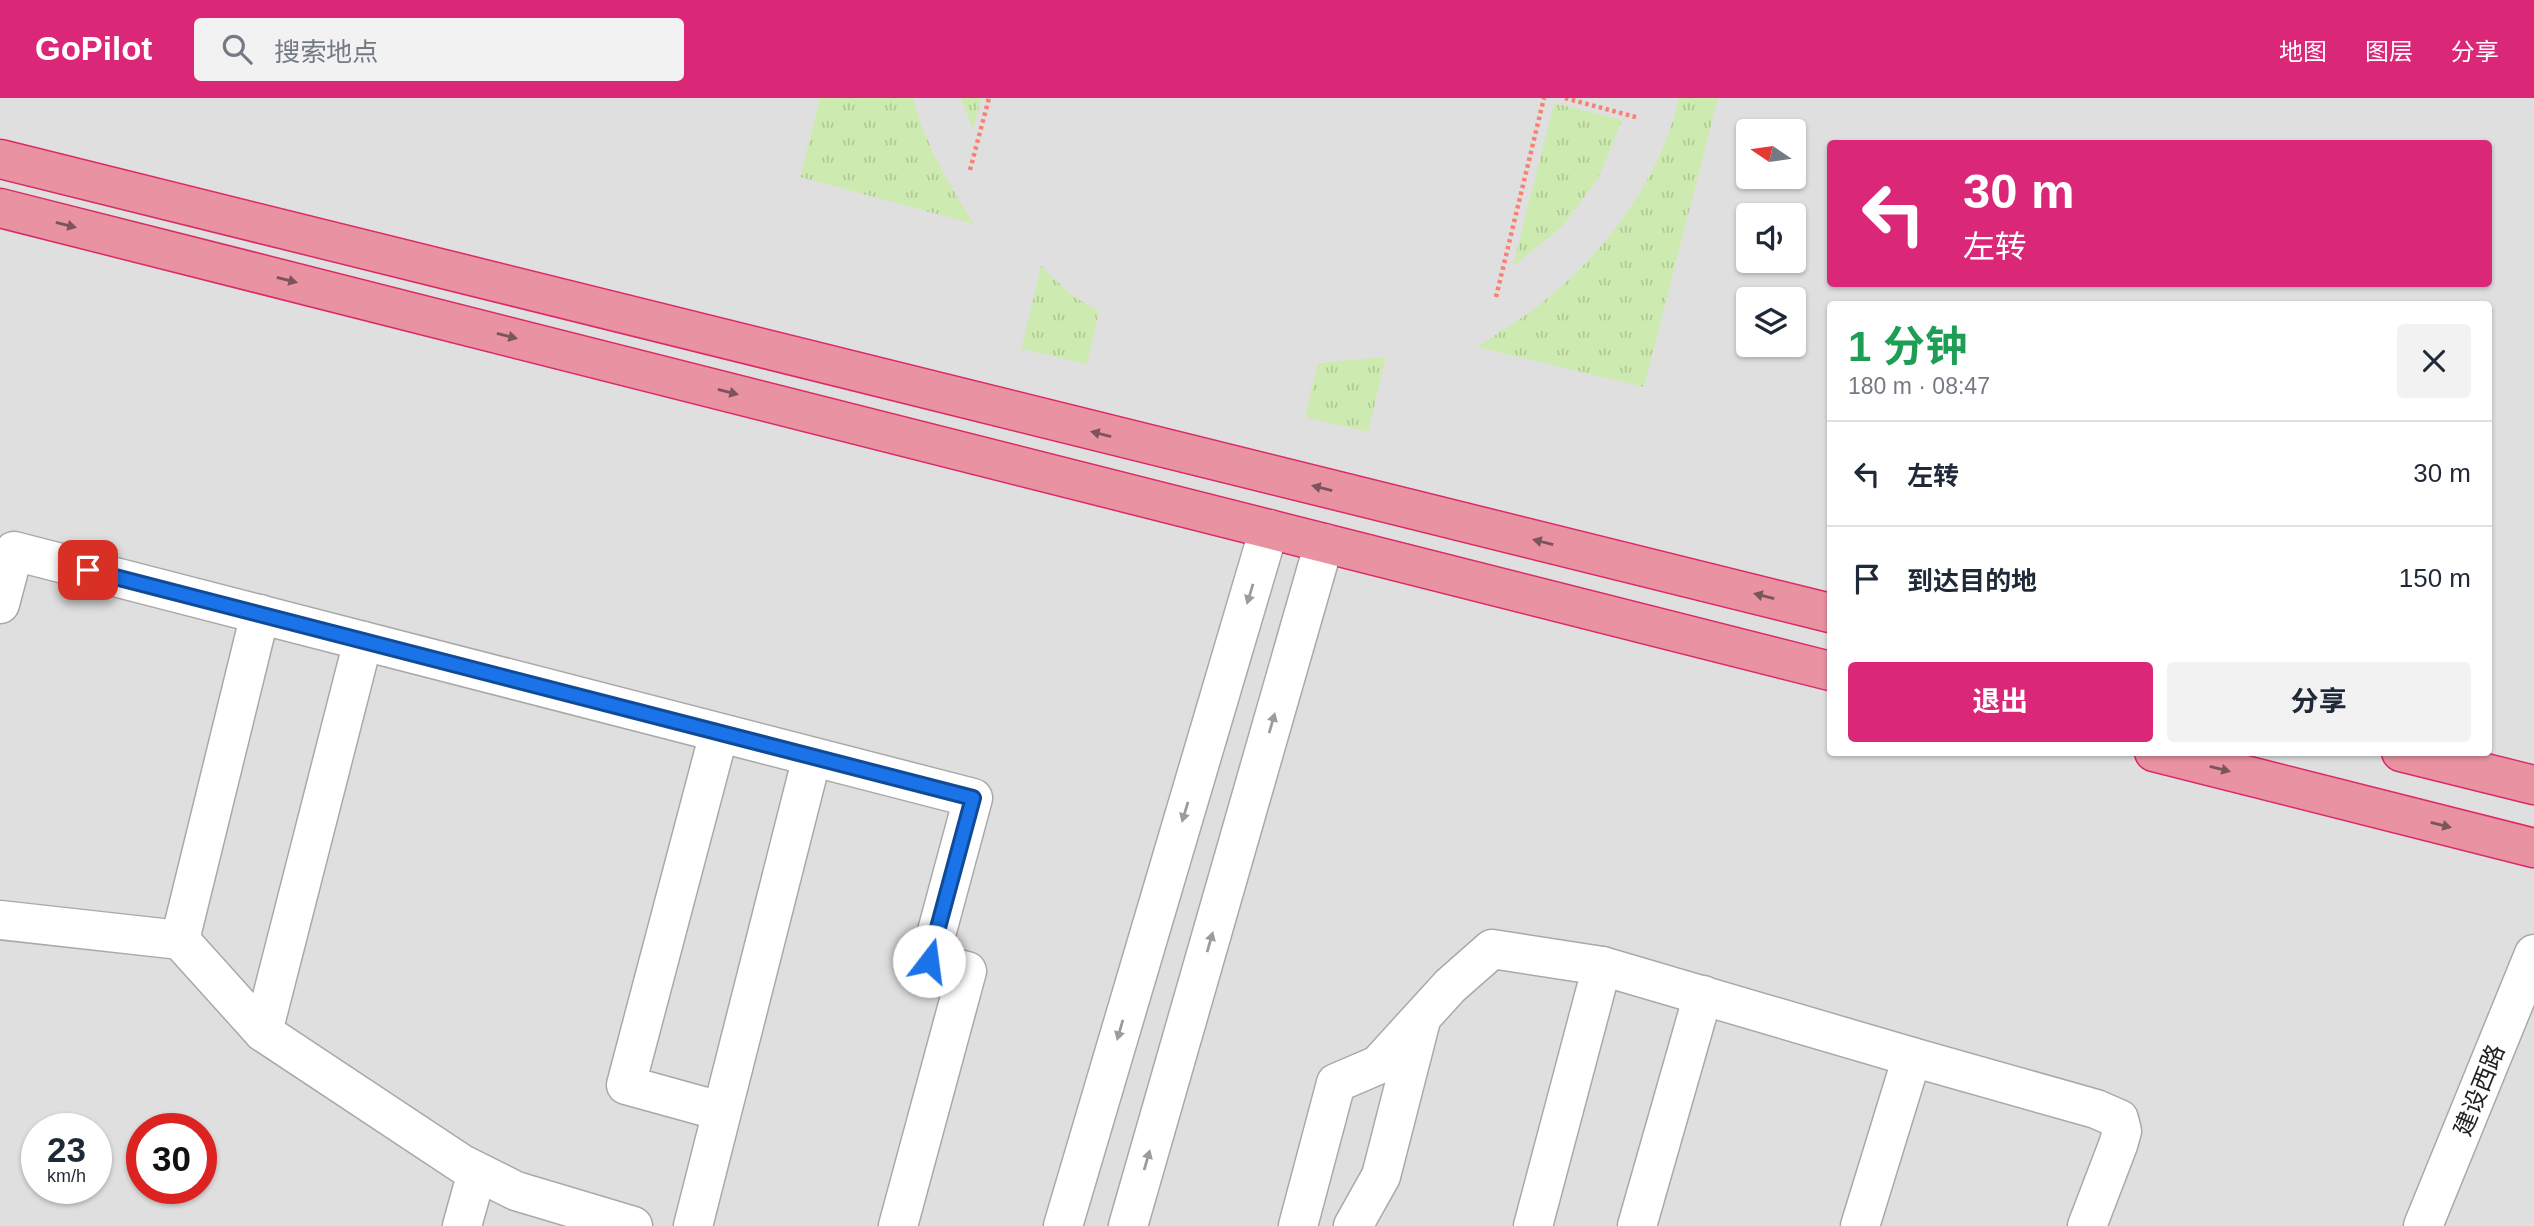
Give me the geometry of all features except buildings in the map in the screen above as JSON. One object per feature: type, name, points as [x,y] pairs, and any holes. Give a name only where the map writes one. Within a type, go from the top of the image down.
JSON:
[{"type":"highway","points":[[0,159],[1827,612]]},
{"type":"highway","points":[[0,208],[1827,670]]},
{"type":"highway","points":[[2170,756],[2534,848]]},
{"type":"highway","points":[[2417,756],[2534,785]]},
{"type":"street","points":[[1063,1226],[1269,529]]},
{"type":"street","points":[[1128,1226],[1324,543]]},
{"type":"street","points":[[0,604],[14,551],[973,798],[929,961],[967,971],[898,1226]]},
{"type":"street","points":[[180,940],[260,614]]},
{"type":"street","points":[[263,1032],[363,641]]},
{"type":"street","points":[[713,1109],[626,1085],[719,733]]},
{"type":"street","points":[[693,1226],[812,757]]},
{"type":"street","points":[[0,920],[180,940],[263,1032],[462,1164],[516,1191],[633,1226]]},
{"type":"street","points":[[1298,1226],[1336,1083],[1378,1065],[1450,986],[1492,949],[1602,966],[2096,1109],[2119,1119],[2122,1132],[2119,1145],[2087,1226]]},
{"type":"street","name":"建设西路","points":[[2423,1226],[2534,954]]},
{"type":"street","points":[[1533,1226],[1602,966]]},
{"type":"street","points":[[1637,1226],[1703,995]]},
{"type":"street","points":[[1353,1226],[1381,1176],[1421,1018]]},
{"type":"street","points":[[1860,1226],[1912,1057]]},
{"type":"street","points":[[462,1226],[477,1172]]},
{"type":"path","points":[[970,170],[989,98]]},
{"type":"path","points":[[1496,297],[1544,98]]},
{"type":"path","points":[[1565,98],[1639,118]]},
{"type":"shaded area","points":[[0,98],[2534,98],[2534,1226],[0,1226]]},
{"type":"green space","points":[[820,98],[913,98],[931,148],[974,224],[800,177]]},
{"type":"green space","points":[[961,98],[981,98],[973,130]]},
{"type":"green space","points":[[1679,98],[1718,98],[1644,387],[1477,347],[1528,313],[1559,288],[1605,241],[1643,187],[1658,158]]},
{"type":"green space","points":[[1554,103],[1622,120],[1599,177],[1562,227],[1513,266]]},
{"type":"green space","points":[[1041,266],[1071,295],[1099,311],[1087,364],[1021,349]]},
{"type":"green space","points":[[1386,357],[1368,432],[1305,417],[1318,363]]},
{"type":"route","points":[[88,570],[973,798],[929,961]]}]
